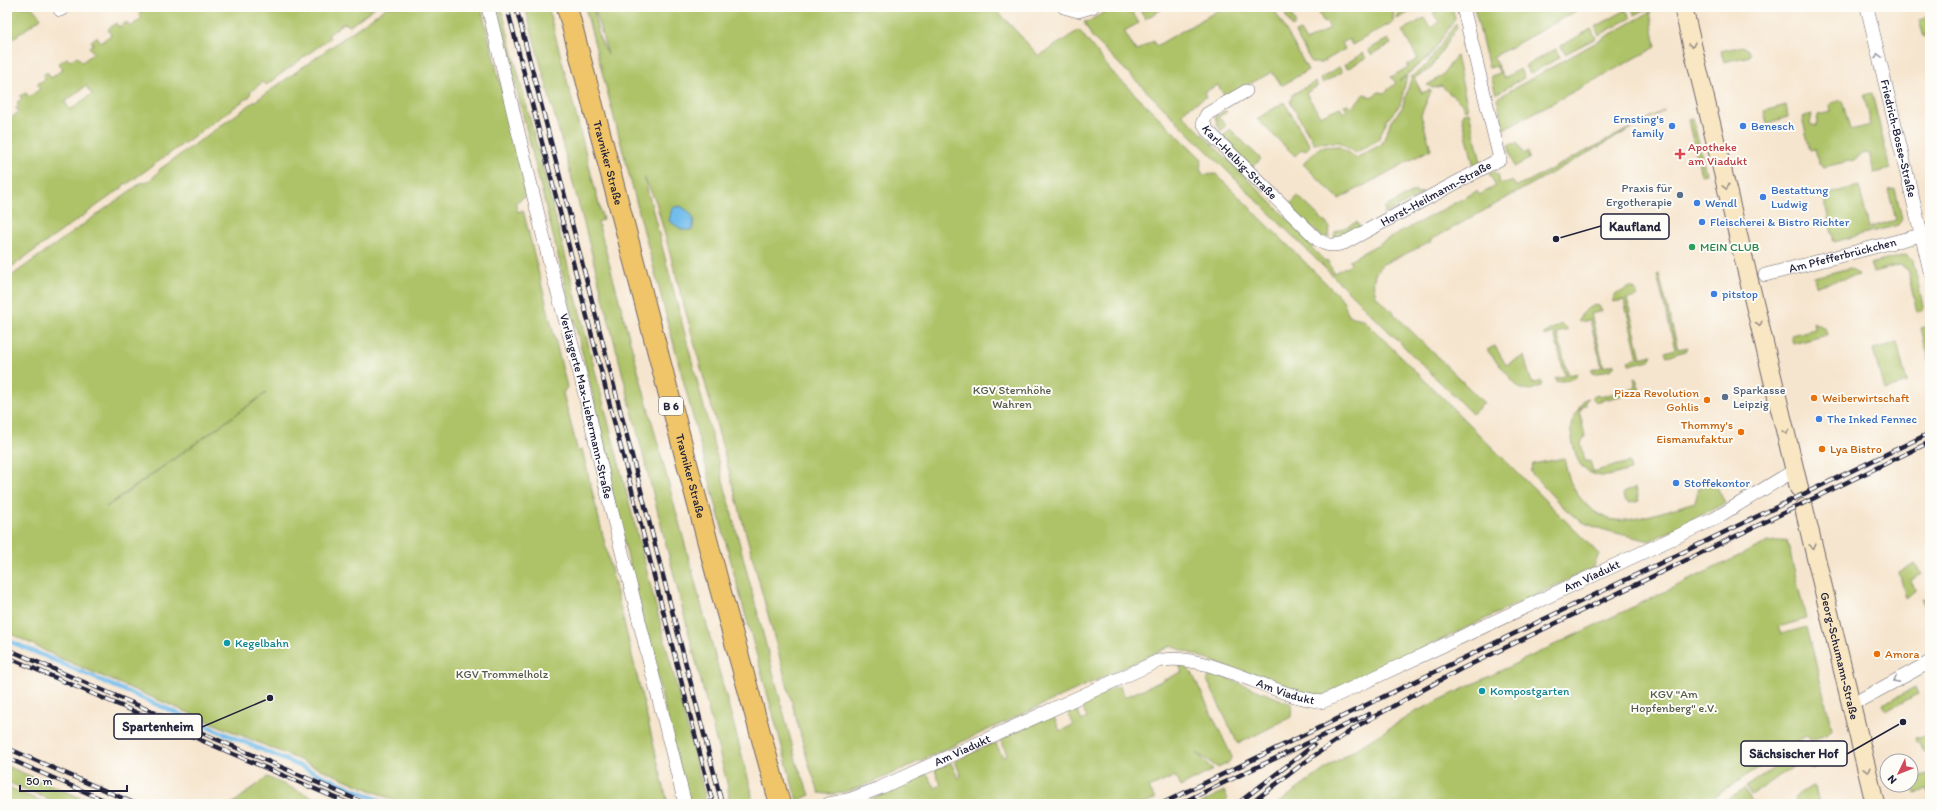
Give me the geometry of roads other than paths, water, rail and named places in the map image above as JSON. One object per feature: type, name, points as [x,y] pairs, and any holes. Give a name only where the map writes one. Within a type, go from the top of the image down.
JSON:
[{"type":"main road","name":"Travniker Straße","points":[[567,7],[719,585],[780,804]]},
{"type":"main road","points":[[1683,7],[1799,488]]},
{"type":"main road","name":"Georg-Schumann-Straße","points":[[1804,508],[1875,804]]},
{"type":"street","name":"Verlängerte Max-Liebermann-Straße","points":[[488,7],[550,264],[581,378],[607,492],[685,804]]},
{"type":"street","points":[[1064,7],[1078,11],[1092,7]]},
{"type":"street","name":"Horst-Heilmann-Straße","points":[[1318,240],[1326,245],[1334,246],[1344,243],[1500,159],[1463,7]]},
{"type":"street","name":"Friedrich-Bosse-Straße","points":[[1867,7],[1930,271]]},
{"type":"street","name":"Karl-Helbig-Straße","points":[[1246,91],[1207,114],[1203,122],[1216,140],[1318,240]]},
{"type":"street","name":"Am Pfefferbrückchen","points":[[1765,275],[1921,235]]},
{"type":"street","name":"Am Viadukt","points":[[828,804],[851,799],[882,787],[1167,658],[1193,661],[1293,696],[1322,702],[1714,519],[1795,470]]},
{"type":"street","points":[[1862,699],[1930,662]]},
{"type":"water","points":[[680,206],[692,215],[692,230],[683,230],[669,221],[672,208]]},
{"type":"waterway","points":[[7,640],[388,804]]},
{"type":"railway","points":[[507,7],[713,804]]},
{"type":"railway","points":[[516,7],[722,804]]},
{"type":"railway","points":[[1161,804],[1930,433]]},
{"type":"railway","points":[[1250,804],[1305,762],[1359,725],[1459,670],[1930,442]]},
{"type":"railway","points":[[7,649],[367,804]]},
{"type":"railway","points":[[7,657],[350,804]]},
{"type":"railway","points":[[1179,804],[1369,714]]},
{"type":"railway","points":[[1237,804],[1314,745]]},
{"type":"railway","points":[[7,748],[136,804]]},
{"type":"railway","points":[[7,758],[113,804]]},
{"type":"place","name":"Ernsting's family","points":[[1672,126]]},
{"type":"place","name":"Benesch","points":[[1743,126]]},
{"type":"place","name":"Apotheke am Viadukt","points":[[1680,154]]},
{"type":"place","name":"Praxis für Ergotherapie","points":[[1680,195]]},
{"type":"place","name":"Bestattung Ludwig","points":[[1763,197]]},
{"type":"place","name":"Wendl","points":[[1697,203]]},
{"type":"place","name":"Fleischerei & Bistro Richter","points":[[1702,222]]},
{"type":"place","name":"Kaufland","points":[[1556,239]]},
{"type":"place","name":"MEIN CLUB","points":[[1692,247]]},
{"type":"place","name":"pitstop","points":[[1714,294]]},
{"type":"place","name":"Sparkasse Leipzig","points":[[1725,397]]},
{"type":"place","name":"Weiberwirtschaft","points":[[1814,398]]},
{"type":"place","name":"Pizza Revolution Gohlis","points":[[1707,400]]},
{"type":"place","name":"The Inked Fennec","points":[[1819,419]]},
{"type":"place","name":"Thommy's Eismanufaktur","points":[[1741,432]]},
{"type":"place","name":"Lya Bistro","points":[[1822,449]]},
{"type":"place","name":"Stoffekontor","points":[[1676,483]]},
{"type":"place","name":"Kegelbahn","points":[[227,643]]},
{"type":"place","name":"Amora","points":[[1877,654]]},
{"type":"place","name":"Kompostgarten","points":[[1482,691]]},
{"type":"place","name":"Spartenheim","points":[[270,698]]},
{"type":"place","name":"Sächsischer Hof","points":[[1903,722]]},
{"type":"park label","name":"KGV Sternhöhe Wahren","points":[[1012,397]]},
{"type":"park label","name":"KGV Trommelholz","points":[[502,674]]},
{"type":"park label","name":"KGV \"Am Hopfenberg\" e.V.","points":[[1674,701]]}]
